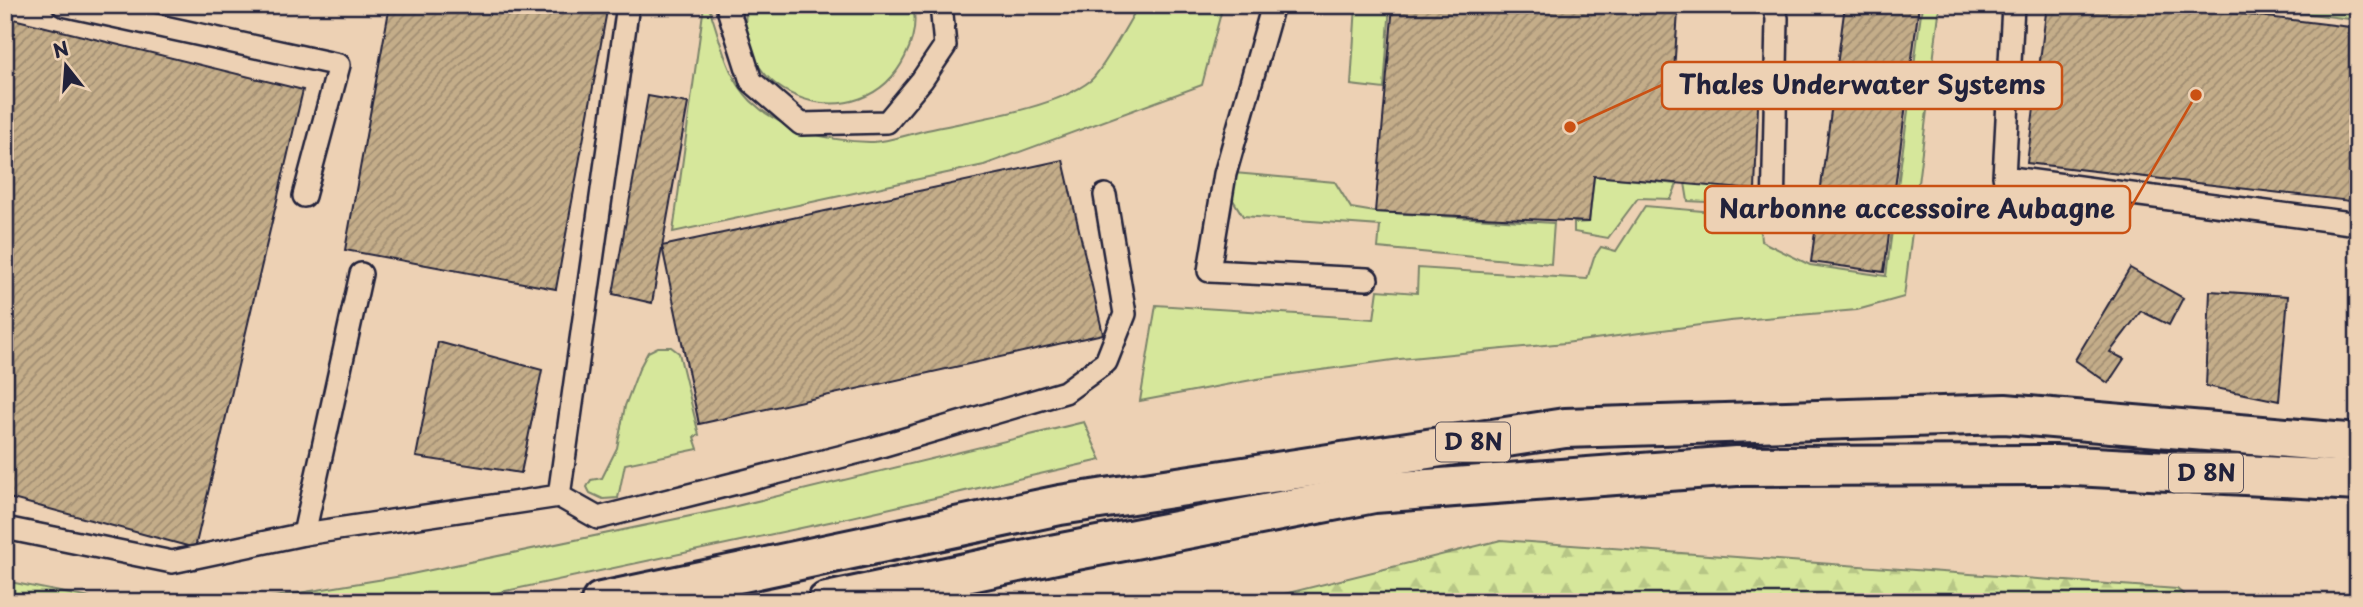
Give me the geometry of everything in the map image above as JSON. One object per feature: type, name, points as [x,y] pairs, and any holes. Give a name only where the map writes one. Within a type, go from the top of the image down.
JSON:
[{"type":"main road","name":"D 8N","points":[[601,602],[1060,505],[1565,428],[2005,414],[2358,444]]},
{"type":"main road","name":"D 8N","points":[[827,602],[1056,554],[1388,492],[1736,466],[2055,465],[2358,481]]},
{"type":"lane","points":[[62,5],[339,65],[304,196]]},
{"type":"lane","points":[[559,496],[628,5]]},
{"type":"lane","points":[[728,5],[727,9],[751,81],[801,124],[887,122],[922,80],[945,46],[941,5]]},
{"type":"lane","points":[[1273,5],[1225,174],[1209,271],[1367,279]]},
{"type":"lane","points":[[1773,5],[1777,18],[1773,218]]},
{"type":"lane","points":[[2012,5],[2004,177],[2358,225]]},
{"type":"lane","points":[[5,528],[172,562],[304,534],[559,496],[598,518],[871,449],[1065,393],[1106,362],[1125,314],[1105,195]]},
{"type":"lane","points":[[304,534],[361,274]]},
{"type":"green space","points":[[704,5],[708,5],[735,80],[751,101],[763,111],[791,127],[807,132],[838,139],[877,142],[1012,112],[1075,91],[1095,76],[1139,5],[1223,5],[1202,85],[984,165],[673,232]]},
{"type":"green space","points":[[747,5],[913,5],[914,32],[905,57],[885,83],[860,99],[832,103],[804,99],[778,86],[758,65],[747,38]]},
{"type":"green space","points":[[1356,5],[1390,5],[1384,89],[1351,85]]},
{"type":"green space","points":[[1922,5],[1940,5],[1904,297],[1857,310],[1730,321],[1565,343],[1400,359],[1257,379],[1140,401],[1156,305],[1374,319],[1378,290],[1417,293],[1418,268],[1587,279],[1594,257],[1601,247],[1616,251],[1645,206],[1749,215],[1758,207],[1761,241],[1810,265],[1886,276]]},
{"type":"green space","points":[[2240,5],[2358,5],[2358,20]]},
{"type":"green space","points":[[1234,173],[1335,182],[1351,208],[1375,212],[1554,223],[1551,264],[1378,248],[1380,226],[1243,216],[1228,192]]},
{"type":"green space","points":[[1594,176],[1677,184],[1671,199],[1638,198],[1608,238],[1574,232],[1574,223],[1589,222]]},
{"type":"green space","points":[[1685,183],[1755,190],[1746,204],[1688,201]]},
{"type":"green space","points":[[658,347],[671,347],[679,353],[699,435],[694,437],[698,449],[625,464],[618,498],[603,499],[590,493],[587,487],[591,480],[602,478],[617,448],[625,406],[639,369],[648,352]]},
{"type":"green space","points":[[1084,422],[1101,460],[834,521],[454,602],[245,602],[402,576],[724,509]]},
{"type":"green space","points":[[1501,540],[2177,589],[2192,602],[1252,602]]},
{"type":"green space","points":[[5,581],[110,602],[5,602]]},
{"type":"building","points":[[390,5],[608,5],[556,289],[345,250]]},
{"type":"building","points":[[1393,5],[1632,5],[1678,11],[1674,72],[1759,78],[1755,190],[1594,176],[1589,222],[1375,212]]},
{"type":"building","points":[[1845,5],[1919,5],[1884,272],[1811,262]]},
{"type":"building","points":[[2047,5],[2167,5],[2358,28],[2358,202],[2027,163]]},
{"type":"building","points":[[5,17],[303,90],[195,548],[5,497]]},
{"type":"building","points":[[648,96],[688,103],[652,303],[613,294]]},
{"type":"building","points":[[1063,160],[1103,334],[699,424],[662,246]]},
{"type":"building","points":[[2130,268],[2183,298],[2169,325],[2141,311],[2110,352],[2124,359],[2108,383],[2075,360]]},
{"type":"building","points":[[2210,291],[2288,296],[2279,401],[2206,386]]},
{"type":"building","points":[[438,342],[542,370],[521,473],[416,457]]},
{"type":"place","name":"Narbonne accessoire Aubagne","points":[[2196,95]]},
{"type":"place","name":"Thales Underwater Systems","points":[[1570,127]]}]
